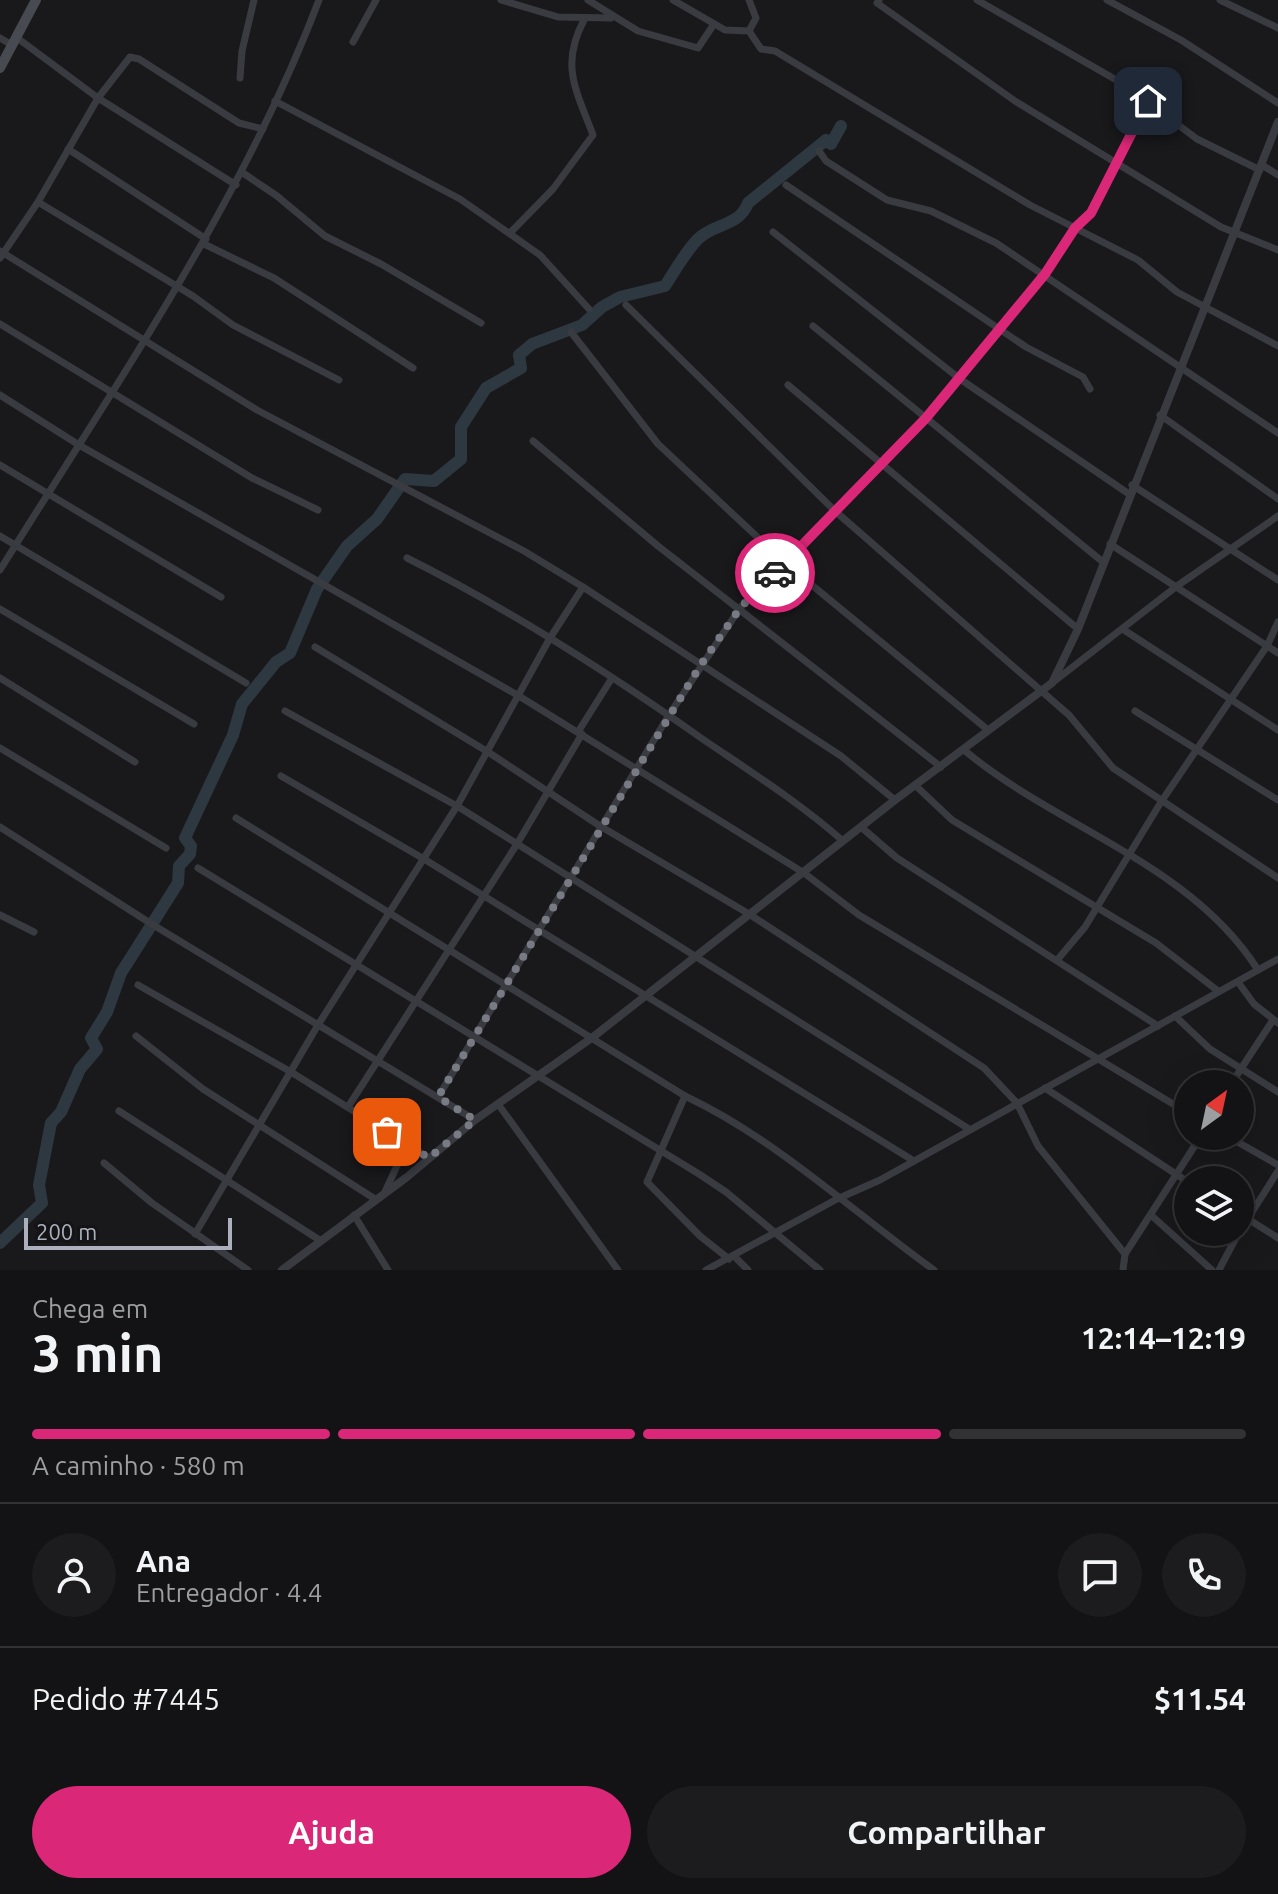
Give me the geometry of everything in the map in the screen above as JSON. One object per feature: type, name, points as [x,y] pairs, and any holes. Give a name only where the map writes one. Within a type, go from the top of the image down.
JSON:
[{"type":"main road","points":[[0,68],[36,0]]},
{"type":"street","points":[[240,78],[242,51],[254,0]]},
{"type":"street","points":[[0,570],[205,241],[243,173],[319,0]]},
{"type":"street","points":[[353,42],[376,0]]},
{"type":"street","points":[[501,0],[558,17],[584,20],[613,18]]},
{"type":"street","points":[[588,0],[613,18],[660,38],[698,48],[714,24]]},
{"type":"street","points":[[673,0],[725,30],[749,31]]},
{"type":"street","points":[[749,0],[756,18],[749,31]]},
{"type":"street","points":[[879,0],[877,3],[959,65],[1234,232],[1278,250]]},
{"type":"street","points":[[977,0],[1148,101],[1197,139],[1278,175]]},
{"type":"street","points":[[1107,0],[1181,40],[1278,103]]},
{"type":"street","points":[[1220,0],[1278,28]]},
{"type":"street","points":[[511,232],[553,189],[593,135],[569,63],[575,38],[584,20]]},
{"type":"street","points":[[749,31],[761,49],[775,51],[1030,205],[1138,260],[1177,292],[1278,346]]},
{"type":"street","points":[[0,38],[14,41],[236,185]]},
{"type":"street","points":[[263,129],[239,123],[139,59],[130,57],[98,98],[38,202],[1,254],[257,410],[524,551],[583,587],[841,756],[895,800]]},
{"type":"street","points":[[275,101],[443,189],[511,232],[558,273],[589,309]]},
{"type":"street","points":[[438,1097],[600,826],[740,608],[926,418],[1045,274],[1075,228],[1091,213],[1148,101]]},
{"type":"street","points":[[1052,683],[1078,629],[1160,415],[1277,129]]},
{"type":"street","points":[[68,149],[205,241],[274,278],[413,368]]},
{"type":"street","points":[[819,151],[826,161],[887,200],[931,211],[996,243],[1278,433]]},
{"type":"street","points":[[243,173],[277,196],[325,236],[381,264],[481,323]]},
{"type":"street","points":[[786,185],[999,329],[1083,377],[1090,389]]},
{"type":"street","points":[[38,202],[269,346],[339,380]]},
{"type":"street","points":[[773,232],[960,379],[1131,490],[1278,580]]},
{"type":"street","points":[[626,305],[835,511],[1084,730],[1113,768],[1278,878]]},
{"type":"street","points":[[0,324],[252,478],[318,510]]},
{"type":"street","points":[[813,326],[1103,562]]},
{"type":"street","points":[[571,332],[658,444],[785,563],[988,730]]},
{"type":"street","points":[[788,385],[1078,629]]},
{"type":"street","points":[[0,395],[79,445],[519,696],[804,873],[859,915],[1174,1104]]},
{"type":"street","points":[[1160,415],[1278,499]]},
{"type":"street","points":[[533,441],[658,546],[941,767]]},
{"type":"street","points":[[0,465],[221,597]]},
{"type":"street","points":[[282,1270],[384,1194],[475,1120],[593,1037],[895,800],[1124,630],[1177,586],[1278,516]]},
{"type":"street","points":[[0,536],[246,683]]},
{"type":"street","points":[[1110,544],[1278,653]]},
{"type":"street","points":[[407,558],[484,596],[612,678],[822,822],[843,841]]},
{"type":"street","points":[[195,1234],[318,1025],[457,806],[550,638],[583,587]]},
{"type":"street","points":[[0,609],[194,724]]},
{"type":"street","points":[[1058,959],[1085,927],[1161,802],[1267,646],[1278,622]]},
{"type":"street","points":[[1124,630],[1278,730]]},
{"type":"street","points":[[315,647],[488,752],[600,826],[749,914],[984,1068],[1017,1103],[1038,1146],[1125,1254]]},
{"type":"street","points":[[0,678],[135,762]]},
{"type":"street","points":[[348,1107],[517,844],[612,678]]},
{"type":"street","points":[[285,711],[457,806],[697,954],[969,1129]]},
{"type":"street","points":[[1135,711],[1278,800]]},
{"type":"street","points":[[0,748],[166,848]]},
{"type":"street","points":[[964,750],[1001,782],[1129,855],[1194,899],[1219,921],[1258,970]]},
{"type":"street","points":[[281,776],[424,859],[914,1161]]},
{"type":"street","points":[[916,786],[952,820],[1156,943],[1218,991]]},
{"type":"street","points":[[236,818],[758,1138],[934,1270]]},
{"type":"street","points":[[0,827],[475,1120]]},
{"type":"street","points":[[861,827],[897,858],[1158,1026]]},
{"type":"street","points":[[198,868],[726,1192],[820,1270]]},
{"type":"street","points":[[0,915],[34,932]]},
{"type":"street","points":[[706,1270],[914,1161],[1278,959]]},
{"type":"street","points":[[1238,982],[1254,1004],[1275,1022],[1241,1070]]},
{"type":"street","points":[[138,985],[291,1072],[429,1158]]},
{"type":"street","points":[[1175,1016],[1239,1070]]},
{"type":"street","points":[[136,1036],[203,1089],[375,1199]]},
{"type":"street","points":[[1254,1079],[1278,1092]]},
{"type":"street","points":[[1045,1088],[1174,1174]]},
{"type":"street","points":[[685,1096],[647,1182],[700,1236],[748,1270]]},
{"type":"street","points":[[498,1104],[618,1270]]},
{"type":"street","points":[[119,1111],[321,1241]]},
{"type":"street","points":[[384,1194],[407,1144]]},
{"type":"street","points":[[1252,1150],[1278,1165]]},
{"type":"street","points":[[104,1163],[195,1234],[248,1270]]},
{"type":"street","points":[[1254,1202],[1278,1171]]},
{"type":"street","points":[[1123,1270],[1125,1254],[1174,1178]]},
{"type":"street","points":[[354,1215],[388,1270]]},
{"type":"street","points":[[1152,1216],[1212,1270]]},
{"type":"street","points":[[1254,1223],[1278,1238]]},
{"type":"street","points":[[1219,1270],[1232,1246]]},
{"type":"waterway","points":[[0,1243],[42,1203],[39,1185],[51,1123],[61,1112],[80,1069],[97,1049],[91,1038],[107,1012],[121,973],[178,883],[179,866],[190,854],[191,846],[185,838],[233,735],[242,704],[276,662],[290,653],[317,589],[347,546],[377,519],[405,479],[434,481],[461,459],[461,427],[486,388],[521,368],[519,355],[532,344],[582,325],[602,307],[620,297],[665,286],[698,239],[739,216],[748,203],[826,140],[831,144],[841,126]]},
{"type":"way so far","points":[[387,1132],[429,1158],[475,1120],[438,1097],[700,666],[740,608],[775,573]]},
{"type":"route","points":[[775,573],[926,418],[1045,274],[1075,228],[1091,213],[1148,101]]}]
